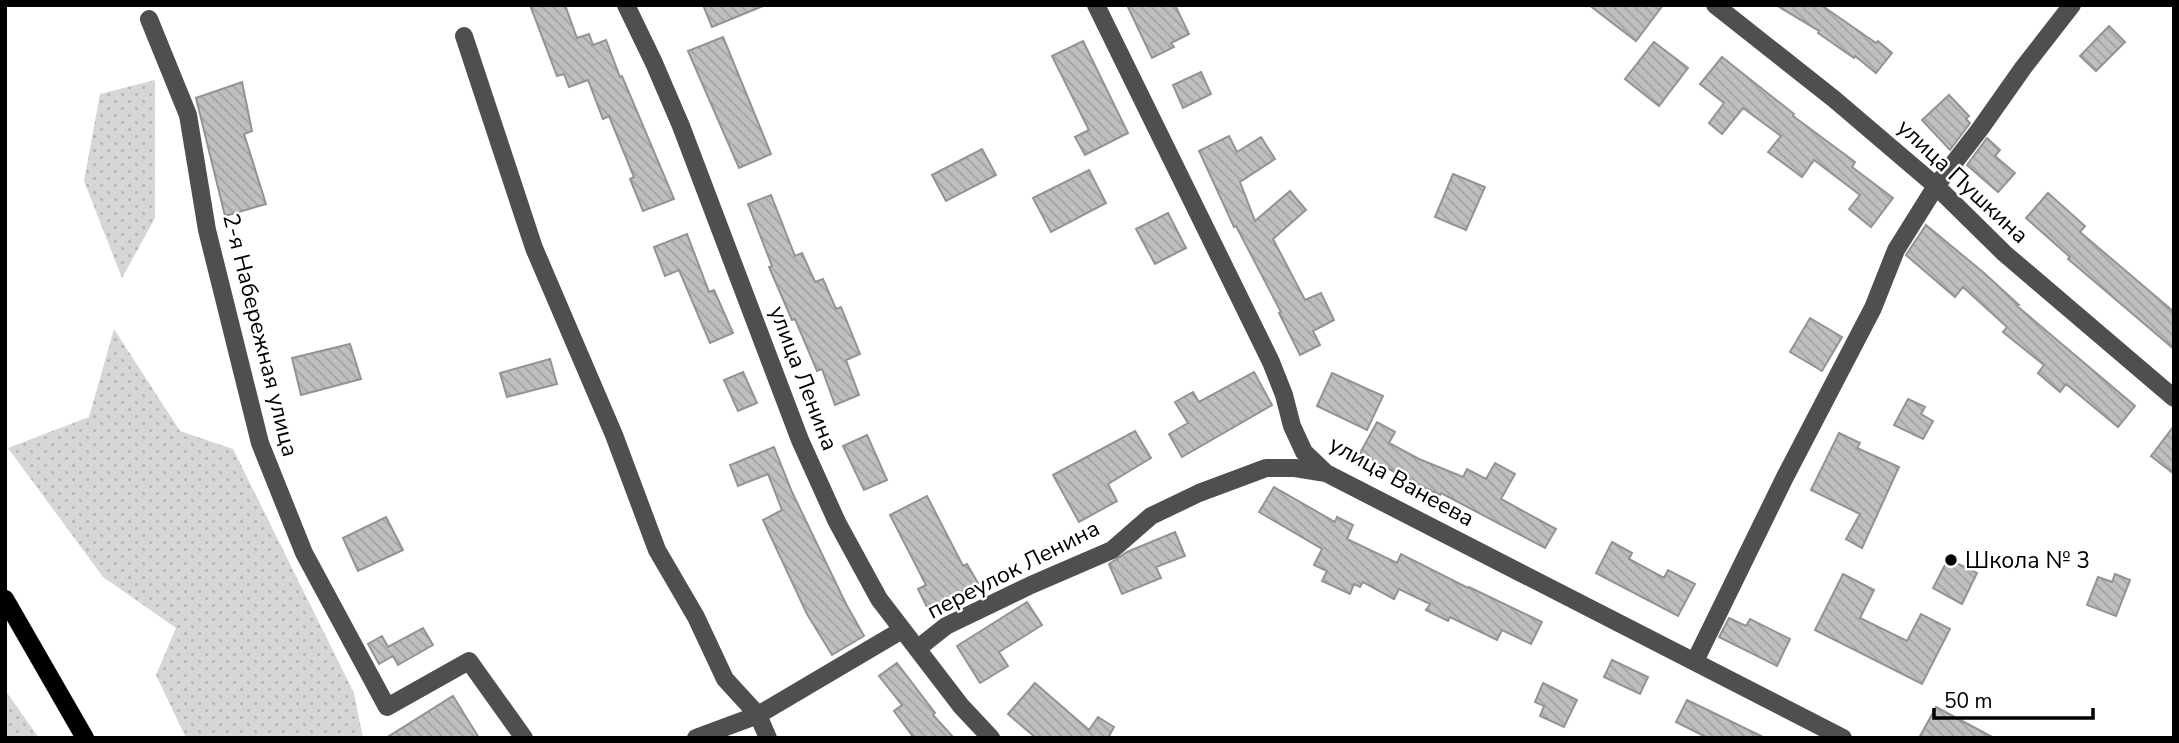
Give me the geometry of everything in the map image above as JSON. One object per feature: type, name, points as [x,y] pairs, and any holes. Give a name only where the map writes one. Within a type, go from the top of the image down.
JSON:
[{"type":"main road","points":[[5,599],[85,738]]},
{"type":"street","name":"улица Ленина","points":[[626,5],[681,127],[800,440],[857,562],[902,630],[961,706],[991,738]]},
{"type":"street","name":"улица Ванеева","points":[[1096,5],[1270,362],[1304,452],[1326,473],[1843,738]]},
{"type":"street","name":"улица Пушкина","points":[[1715,5],[1824,91],[1936,186],[2004,253],[2174,398]]},
{"type":"street","points":[[1695,661],[1785,477],[1873,308],[1896,250],[1936,186],[2072,5]]},
{"type":"street","name":"2-я Набережная улица","points":[[149,19],[188,115],[207,230],[260,443],[304,553],[387,707],[469,661],[524,738]]},
{"type":"street","points":[[464,36],[534,248],[614,435],[657,550],[696,617],[725,679],[758,715],[768,738]]},
{"type":"street","points":[[1266,468],[1279,461],[1290,446],[1292,426]]},
{"type":"street","name":"переулок Ленина","points":[[917,649],[946,626],[1112,550],[1151,516],[1199,493],[1266,468],[1295,468],[1326,473]]},
{"type":"street","points":[[696,738],[758,715],[902,630]]},
{"type":"shaded area","points":[[155,80],[155,218],[122,278],[84,181],[100,94]]},
{"type":"shaded area","points":[[114,329],[180,431],[233,449],[354,693],[363,738],[186,738],[156,675],[176,628],[103,577],[8,448],[89,417]]},
{"type":"shaded area","points":[[5,690],[39,738],[5,738]]},
{"type":"building","points":[[530,5],[565,5],[577,38],[589,34],[593,45],[606,40],[674,199],[643,211],[630,179],[634,177],[609,116],[603,119],[588,80],[569,87],[564,74],[557,76]]},
{"type":"building","points":[[703,5],[763,5],[763,6],[712,27]]},
{"type":"building","points":[[1127,5],[1175,5],[1189,34],[1171,43],[1174,47],[1152,58]]},
{"type":"building","points":[[1589,5],[1663,5],[1636,41]]},
{"type":"building","points":[[1776,5],[1821,5],[1876,43],[1878,41],[1892,53],[1876,73],[1818,33],[1819,31]]},
{"type":"building","points":[[2109,26],[2125,42],[2096,71],[2080,56]]},
{"type":"building","points":[[723,37],[771,154],[739,168],[688,51]]},
{"type":"building","points":[[1083,41],[1128,133],[1085,155],[1075,137],[1089,130],[1052,56]]},
{"type":"building","points":[[1654,42],[1688,68],[1659,106],[1625,79]]},
{"type":"building","points":[[1722,57],[1794,114],[1793,116],[1855,162],[1852,167],[1893,198],[1871,227],[1849,209],[1860,195],[1814,160],[1802,177],[1768,152],[1781,136],[1743,108],[1722,134],[1709,123],[1724,103],[1700,84]]},
{"type":"building","points":[[1201,72],[1211,94],[1183,108],[1173,85]]},
{"type":"building","points":[[242,82],[252,131],[244,134],[266,204],[225,216],[196,98]]},
{"type":"building","points":[[1949,95],[1969,116],[1966,119],[1970,123],[1950,150],[1922,120]]},
{"type":"building","points":[[1229,136],[1237,152],[1261,137],[1275,159],[1240,182],[1255,221],[1290,191],[1306,210],[1273,239],[1305,300],[1321,293],[1334,320],[1313,331],[1320,345],[1300,355],[1279,313],[1281,312],[1236,226],[1234,227],[1199,151]]},
{"type":"building","points":[[1987,138],[2000,150],[1995,156],[2015,173],[1998,192],[1967,165]]},
{"type":"building","points":[[982,149],[996,175],[946,201],[932,175]]},
{"type":"building","points":[[1089,170],[1106,203],[1051,232],[1033,198]]},
{"type":"building","points":[[1453,174],[1485,187],[1466,230],[1435,217]]},
{"type":"building","points":[[2048,193],[2085,226],[2080,232],[2174,312],[2174,349],[2068,259],[2070,257],[2026,218]]},
{"type":"building","points":[[771,195],[795,256],[802,253],[815,282],[823,279],[836,309],[841,307],[860,354],[846,360],[859,395],[835,405],[822,369],[817,371],[769,267],[772,266],[748,204]]},
{"type":"building","points":[[1168,213],[1186,248],[1155,264],[1136,229]]},
{"type":"building","points":[[1926,225],[2135,406],[2118,427],[2066,384],[2060,392],[2038,373],[2044,365],[2003,332],[2007,327],[1963,287],[1955,297],[1906,255]]},
{"type":"building","points":[[687,234],[709,292],[714,290],[733,333],[710,343],[679,270],[665,276],[654,247]]},
{"type":"building","points":[[1810,318],[1842,337],[1822,371],[1790,352]]},
{"type":"building","points":[[350,344],[361,379],[301,395],[292,358]]},
{"type":"building","points":[[550,359],[557,384],[507,397],[500,373]]},
{"type":"building","points":[[743,372],[757,403],[738,411],[724,380]]},
{"type":"building","points":[[1254,372],[1272,405],[1182,457],[1169,434],[1188,423],[1175,402],[1193,392],[1199,402]]},
{"type":"building","points":[[1332,373],[1383,396],[1367,430],[1317,406]]},
{"type":"building","points":[[1908,399],[1925,407],[1921,414],[1933,421],[1923,439],[1894,425]]},
{"type":"building","points":[[1377,422],[1395,432],[1389,443],[1463,477],[1467,469],[1486,479],[1495,463],[1515,474],[1501,499],[1556,529],[1545,548],[1360,453]]},
{"type":"building","points":[[2174,426],[2174,474],[2151,456]]},
{"type":"building","points":[[1135,431],[1151,458],[1108,484],[1117,501],[1079,522],[1053,475]]},
{"type":"building","points":[[1839,433],[1860,443],[1857,448],[1899,467],[1862,548],[1846,539],[1860,514],[1811,490]]},
{"type":"building","points":[[867,435],[887,480],[864,490],[843,446]]},
{"type":"building","points":[[774,447],[792,492],[864,636],[832,655],[807,614],[763,520],[782,510],[768,474],[738,486],[730,465]]},
{"type":"building","points":[[1274,487],[1335,522],[1337,517],[1353,525],[1347,539],[1397,563],[1401,554],[1542,622],[1531,644],[1502,630],[1497,640],[1450,617],[1448,621],[1426,610],[1430,604],[1399,589],[1394,599],[1363,582],[1360,587],[1354,584],[1350,594],[1322,581],[1327,571],[1314,565],[1322,549],[1259,512]]},
{"type":"building","points":[[927,496],[963,566],[967,564],[978,583],[928,609],[918,589],[926,585],[890,515]]},
{"type":"building","points":[[386,517],[403,550],[358,571],[343,538]]},
{"type":"building","points":[[1175,532],[1185,556],[1156,567],[1161,578],[1122,594],[1109,564],[1127,552]]},
{"type":"building","points":[[1612,542],[1632,553],[1629,559],[1664,578],[1668,570],[1695,584],[1678,616],[1596,573]]},
{"type":"building","points":[[1948,559],[1977,573],[1962,604],[1933,588]]},
{"type":"building","points":[[1843,574],[1874,590],[1860,618],[1907,641],[1921,614],[1950,629],[1922,684],[1815,630]]},
{"type":"building","points":[[2115,574],[2130,580],[2116,616],[2087,605],[2098,577],[2112,582]]},
{"type":"building","points":[[1027,602],[1042,625],[999,652],[1008,666],[980,683],[957,646]]},
{"type":"building","points":[[1729,618],[1746,626],[1750,619],[1790,639],[1777,666],[1719,637]]},
{"type":"building","points":[[423,628],[433,645],[398,665],[393,656],[379,664],[368,644],[382,636],[388,647]]},
{"type":"building","points":[[1612,660],[1648,677],[1640,694],[1604,677]]},
{"type":"building","points":[[897,663],[935,713],[933,715],[954,738],[914,738],[894,711],[902,705],[879,676]]},
{"type":"building","points":[[1035,683],[1089,730],[1098,717],[1114,727],[1108,738],[1036,738],[1008,714]]},
{"type":"building","points":[[1543,683],[1577,700],[1564,727],[1540,716],[1544,706],[1535,702]]},
{"type":"building","points":[[453,696],[479,738],[386,738]]},
{"type":"building","points":[[1687,700],[1765,738],[1708,738],[1676,722]]},
{"type":"building","points":[[1936,707],[1994,738],[1919,738]]},
{"type":"place","name":"Школа № 3","points":[[1951,560]]}]
